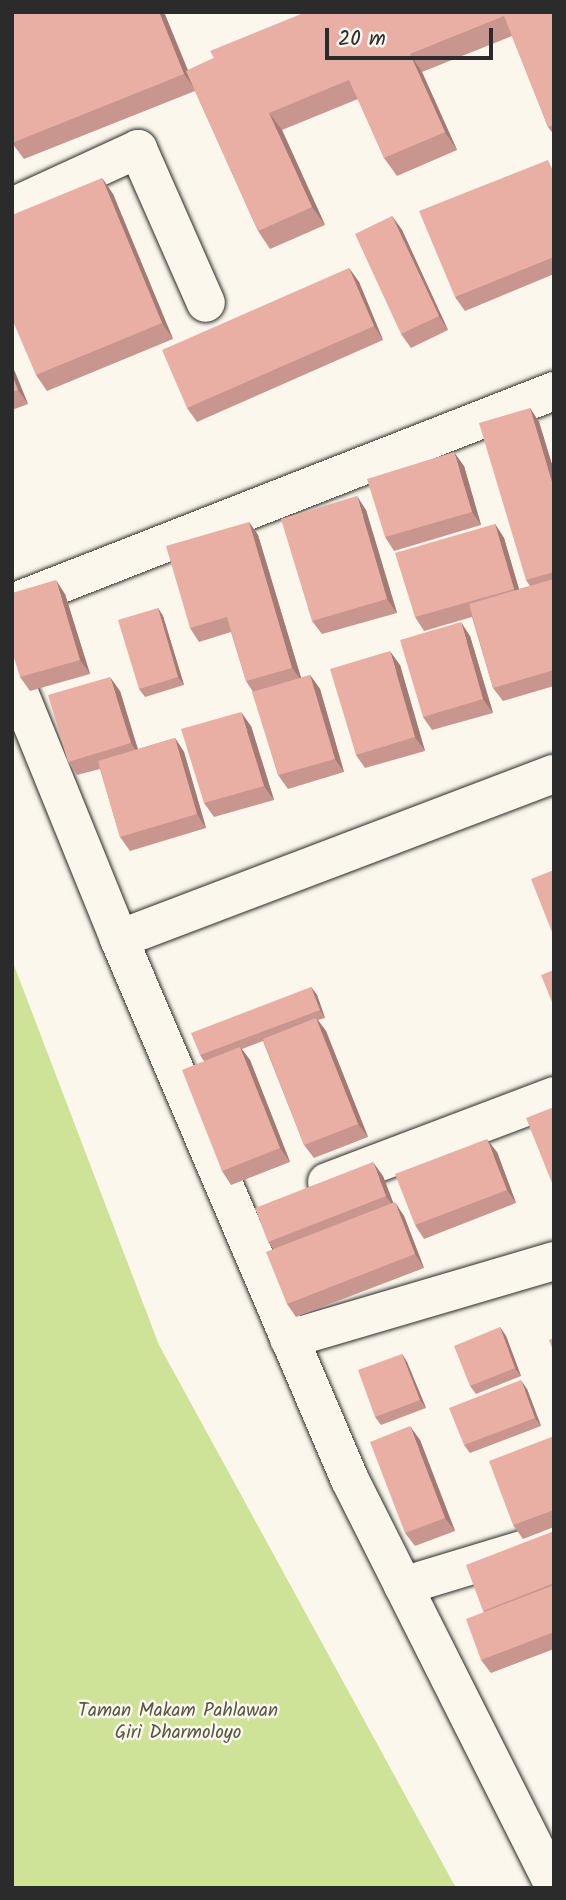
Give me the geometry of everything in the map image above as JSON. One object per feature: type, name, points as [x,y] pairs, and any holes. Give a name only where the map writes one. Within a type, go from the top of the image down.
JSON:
[{"type":"street","points":[[12,207],[138,149],[206,303]]},
{"type":"street","points":[[12,603],[554,391]]},
{"type":"street","points":[[12,675],[119,939],[350,1480],[554,1885]]},
{"type":"street","points":[[119,939],[554,774]]},
{"type":"street","points":[[237,1216],[554,1097]]},
{"type":"street","points":[[289,1339],[554,1261]]},
{"type":"street","points":[[402,1586],[554,1540]]},
{"type":"green space","name":"Taman Makam Pahlawan Giri Dharmoloyo","points":[[12,960],[159,1345],[456,1888],[12,1888]]},
{"type":"building","points":[[12,12],[159,12],[184,74],[12,143]]},
{"type":"building","points":[[306,12],[552,12],[554,125],[548,127],[504,16],[410,54],[445,132],[384,158],[349,80],[269,113],[312,207],[258,231],[186,71],[214,58],[210,51]]},
{"type":"building","points":[[548,160],[554,173],[554,257],[455,297],[419,211]]},
{"type":"building","points":[[102,178],[162,323],[36,375],[12,319],[12,215]]},
{"type":"building","points":[[392,216],[439,316],[401,334],[355,234]]},
{"type":"building","points":[[349,268],[374,326],[187,408],[162,350]]},
{"type":"building","points":[[12,375],[18,390],[12,392]]},
{"type":"building","points":[[530,408],[554,489],[554,572],[526,580],[479,423]]},
{"type":"building","points":[[454,452],[472,512],[385,537],[367,479]]},
{"type":"building","points":[[357,496],[387,599],[312,621],[281,519]]},
{"type":"building","points":[[249,522],[292,668],[246,681],[227,617],[190,628],[166,546]]},
{"type":"building","points":[[495,524],[514,589],[415,617],[395,553]]},
{"type":"building","points":[[554,579],[554,670],[493,688],[469,604]]},
{"type":"building","points":[[56,580],[80,660],[20,677],[12,651],[12,593]]},
{"type":"building","points":[[158,608],[178,677],[139,689],[118,620]]},
{"type":"building","points":[[461,622],[483,699],[423,717],[400,640]]},
{"type":"building","points":[[390,651],[415,737],[356,755],[330,669]]},
{"type":"building","points":[[310,675],[335,759],[278,775],[252,692]]},
{"type":"building","points":[[110,677],[131,743],[68,762],[48,695]]},
{"type":"building","points":[[241,712],[264,786],[204,803],[181,729]]},
{"type":"building","points":[[175,738],[197,814],[120,837],[98,761]]},
{"type":"building","points":[[554,870],[554,937],[531,879]]},
{"type":"building","points":[[554,970],[554,1007],[541,975]]},
{"type":"building","points":[[311,987],[320,1010],[200,1055],[191,1033]]},
{"type":"building","points":[[316,1018],[358,1124],[304,1145],[263,1039]]},
{"type":"building","points":[[240,1047],[280,1148],[222,1171],[182,1070]]},
{"type":"building","points":[[554,1107],[554,1188],[526,1118]]},
{"type":"building","points":[[487,1139],[507,1190],[415,1225],[395,1174]]},
{"type":"building","points":[[373,1162],[386,1196],[268,1242],[255,1208]]},
{"type":"building","points":[[395,1202],[415,1254],[287,1304],[266,1252]]},
{"type":"building","points":[[500,1327],[515,1368],[470,1386],[454,1346]]},
{"type":"building","points":[[554,1338],[554,1353],[549,1340]]},
{"type":"building","points":[[402,1354],[420,1400],[375,1417],[358,1370]]},
{"type":"building","points":[[521,1380],[535,1418],[464,1445],[449,1408]]},
{"type":"building","points":[[410,1426],[445,1518],[405,1533],[370,1442]]},
{"type":"building","points":[[554,1436],[554,1510],[513,1525],[489,1461]]},
{"type":"building","points":[[554,1531],[554,1583],[483,1611],[466,1565]]},
{"type":"building","points":[[554,1585],[554,1632],[481,1660],[466,1619]]}]
